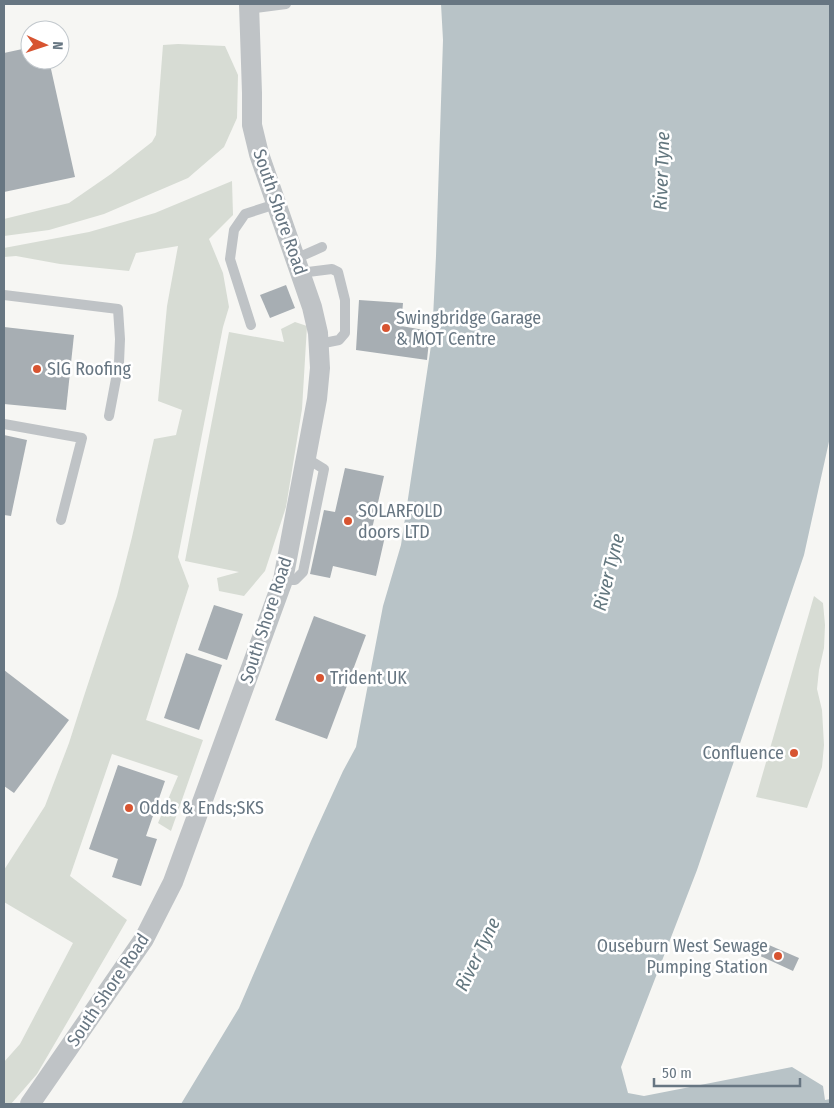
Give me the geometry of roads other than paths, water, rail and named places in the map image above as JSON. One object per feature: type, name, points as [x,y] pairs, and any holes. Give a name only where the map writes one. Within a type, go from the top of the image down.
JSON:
[{"type":"street","name":"South Shore Road","points":[[30,1104],[144,939],[172,882],[283,580],[318,391],[320,368],[319,344],[312,307],[259,154],[252,125],[249,6]]},
{"type":"lane","points":[[249,6],[286,4]]},
{"type":"lane","points":[[251,325],[230,259],[234,230],[245,214],[276,204]]},
{"type":"lane","points":[[298,266],[322,247]]},
{"type":"lane","points":[[298,266],[332,268],[338,272],[346,300],[345,334],[339,340],[319,344]]},
{"type":"lane","points":[[4,295],[118,309],[119,363],[109,416]]},
{"type":"lane","points":[[4,424],[82,438],[61,520]]},
{"type":"water","name":"River Tyne","points":[[441,4],[830,4],[830,437],[804,555],[697,870],[621,1067],[628,1093],[644,1096],[792,1067],[823,1086],[825,1100],[830,1099],[830,1104],[181,1104],[239,1008],[311,841],[356,747],[383,606],[401,545],[432,339],[443,40]]},
{"type":"place","name":"Swingbridge Garage & MOT Centre","points":[[386,328]]},
{"type":"place","name":"SIG Roofing","points":[[37,369]]},
{"type":"place","name":"SOLARFOLD doors LTD","points":[[348,521]]},
{"type":"place","name":"Trident UK","points":[[320,678]]},
{"type":"place","name":"Confluence","points":[[794,753]]},
{"type":"place","name":"Odds & Ends;SKS","points":[[129,808]]},
{"type":"place","name":"Ouseburn West Sewage Pumping Station","points":[[778,956]]}]
